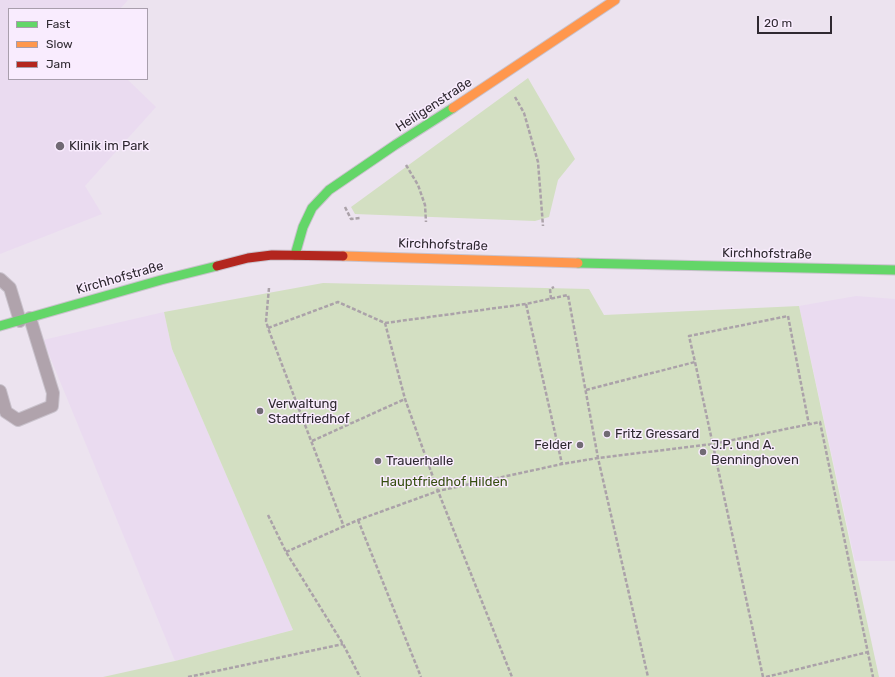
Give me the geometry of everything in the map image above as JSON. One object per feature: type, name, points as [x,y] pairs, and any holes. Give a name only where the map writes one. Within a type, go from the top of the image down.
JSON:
[{"type":"main road","name":"Heiligenstraße","points":[[295,255],[303,227],[312,208],[329,190],[615,0]]},
{"type":"main road","name":"Kirchhofstraße","points":[[0,326],[161,280],[248,258],[272,255],[895,270]]},
{"type":"lane","points":[[0,279],[10,288],[25,319],[53,393],[52,406],[18,420],[6,412],[0,391]]},
{"type":"path","points":[[514,94],[524,113],[538,162],[543,226]]},
{"type":"path","points":[[405,162],[418,184],[424,205],[426,222]]},
{"type":"path","points":[[344,205],[351,219],[360,218]]},
{"type":"path","points":[[551,299],[550,289],[556,286]]},
{"type":"path","points":[[269,288],[266,321],[268,328],[344,526]]},
{"type":"path","points":[[268,328],[338,302],[385,323],[526,304],[568,295],[598,458],[648,677]]},
{"type":"path","points":[[526,304],[562,464]]},
{"type":"path","points":[[762,677],[689,336],[788,316],[809,425]]},
{"type":"path","points":[[385,323],[405,400],[438,491],[512,677]]},
{"type":"path","points":[[586,390],[695,362]]},
{"type":"path","points":[[312,441],[405,400]]},
{"type":"path","points":[[286,552],[358,520],[438,491],[562,464],[598,458],[713,444],[820,422],[873,677]]},
{"type":"path","points":[[268,515],[286,552],[343,644],[360,677]]},
{"type":"path","points":[[358,520],[421,677]]},
{"type":"path","points":[[188,677],[343,644]]},
{"type":"path","points":[[766,677],[868,652]]},
{"type":"shaded area","name":"Klinik im Park","points":[[0,0],[128,0],[121,8],[8,8],[8,80],[128,80],[156,107],[85,186],[102,214],[0,254]]},
{"type":"shaded area","points":[[856,296],[895,299],[895,561],[855,561],[799,306]]},
{"type":"shaded area","points":[[164,312],[172,349],[293,630],[175,661],[43,340]]},
{"type":"green space","points":[[528,78],[575,159],[558,180],[549,217],[535,221],[355,214],[351,207]]},
{"type":"green space","name":"Hauptfriedhof Hilden","points":[[323,283],[589,289],[604,315],[799,306],[879,677],[103,677],[175,661],[293,630],[172,349],[164,312]]},
{"type":"traffic: fast","points":[[295,255],[303,227],[312,208],[329,190],[453,108]]},
{"type":"traffic: fast","points":[[578,263],[895,270]]},
{"type":"traffic: fast","points":[[0,326],[161,280],[217,266]]},
{"type":"traffic: slow","points":[[453,108],[615,0]]},
{"type":"traffic: slow","points":[[343,256],[578,263]]},
{"type":"traffic: jam","points":[[217,266],[248,258],[272,255],[343,256]]},
{"type":"place","name":"Klinik im Park","points":[[60,146]]},
{"type":"place","name":"Verwaltung Stadtfriedhof","points":[[260,411]]},
{"type":"place","name":"Fritz Gressard","points":[[607,434]]},
{"type":"place","name":"Felder","points":[[580,445]]},
{"type":"place","name":"J.P. und A. Benninghoven","points":[[703,452]]},
{"type":"place","name":"Trauerhalle","points":[[378,461]]}]
